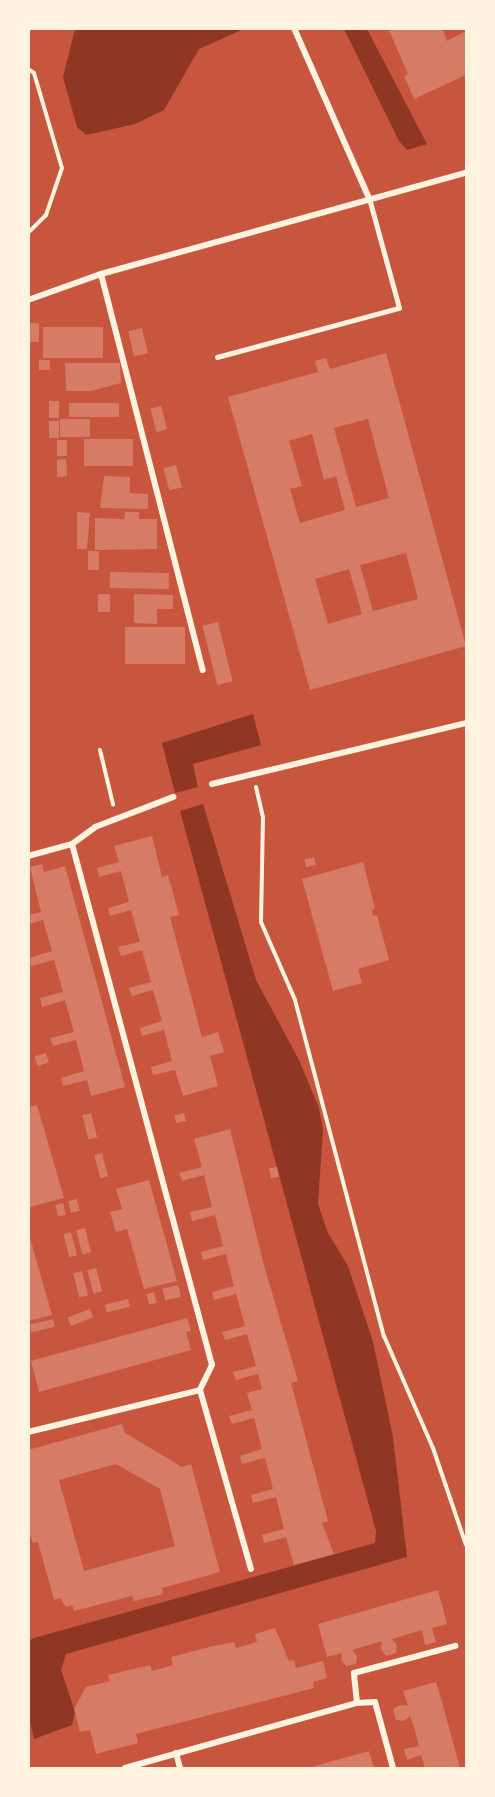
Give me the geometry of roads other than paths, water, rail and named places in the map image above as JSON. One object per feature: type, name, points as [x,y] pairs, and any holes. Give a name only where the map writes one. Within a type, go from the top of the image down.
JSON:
[{"type":"street","points":[[294,28],[369,198]]},
{"type":"street","points":[[28,300],[101,274],[466,173]]},
{"type":"street","points":[[101,274],[203,670]]},
{"type":"street","points":[[212,784],[252,771],[466,723]]},
{"type":"street","points":[[28,856],[72,844],[95,827],[173,797]]},
{"type":"street","points":[[72,844],[213,1365],[200,1390],[251,1569]]},
{"type":"street","points":[[28,1432],[200,1390]]},
{"type":"street","points":[[357,1703],[354,1673],[455,1646]]},
{"type":"street","points":[[125,1768],[357,1703],[375,1702],[393,1768]]},
{"type":"street","points":[[176,1753],[180,1768]]},
{"type":"lane","points":[[217,357],[399,308],[369,198]]}]
